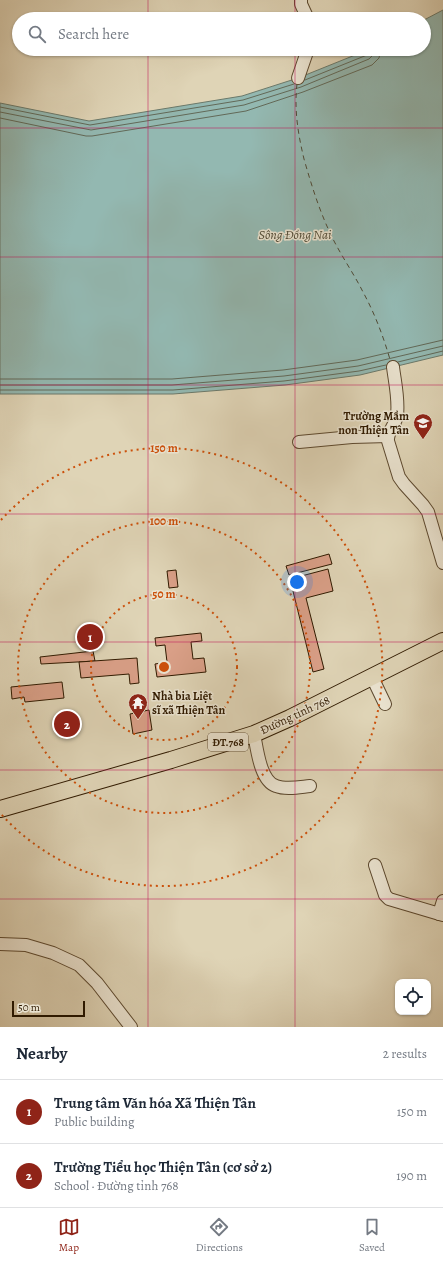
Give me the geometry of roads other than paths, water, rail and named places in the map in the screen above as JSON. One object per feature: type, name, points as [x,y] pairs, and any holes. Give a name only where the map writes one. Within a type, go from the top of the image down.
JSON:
[{"type":"main road","name":"Đường tỉnh 768","points":[[0,809],[106,779],[254,734],[290,718],[443,641]]},
{"type":"street","points":[[301,0],[305,12]]},
{"type":"street","points":[[298,78],[306,56]]},
{"type":"street","points":[[392,367],[398,400],[397,416],[388,436],[388,441],[399,477],[423,504],[428,512],[440,545],[443,562]]},
{"type":"street","points":[[299,442],[388,436]]},
{"type":"street","points":[[372,677],[385,704]]},
{"type":"street","points":[[254,734],[262,771],[267,780],[275,786],[286,788],[310,786]]},
{"type":"street","points":[[375,865],[385,895],[389,899],[441,915],[443,901]]},
{"type":"street","points":[[0,944],[26,944],[53,953],[79,965],[97,983],[131,1027]]},
{"type":"water","name":"Sông Đồng Nai","points":[[443,10],[443,355],[360,375],[285,385],[173,394],[0,394],[0,103],[89,121],[242,96],[298,78],[353,56],[431,56],[431,16]]},
{"type":"place","name":"Trường Mầm non Thiện Tân","points":[[423,440]]},
{"type":"place","name":"Trung tâm Văn hóa Xã Thiện Tân","points":[[90,637]]},
{"type":"place","name":"Nhà bia Liệt sĩ xã Thiện Tân","points":[[138,720]]},
{"type":"place","name":"Trường Tiểu học Thiện Tân (cơ sở 2)","points":[[67,724]]}]
